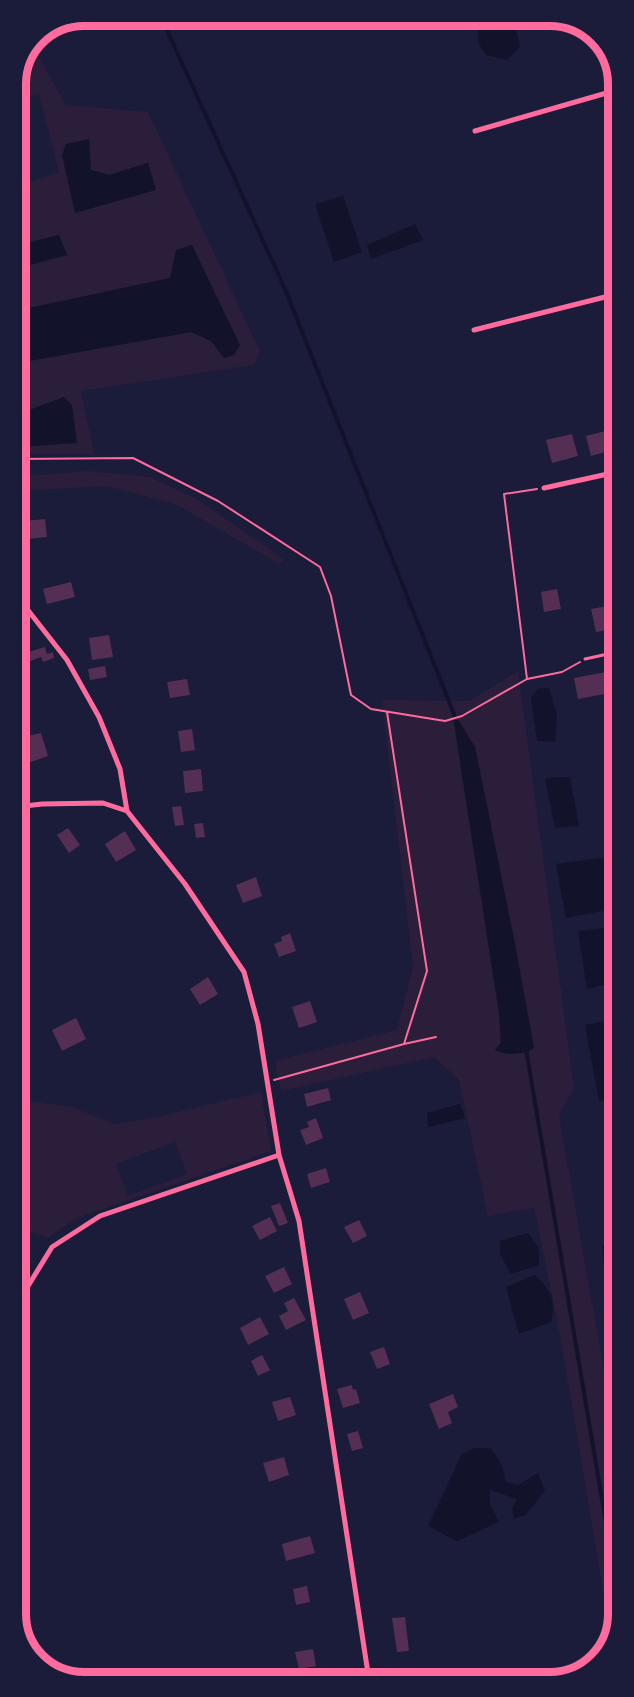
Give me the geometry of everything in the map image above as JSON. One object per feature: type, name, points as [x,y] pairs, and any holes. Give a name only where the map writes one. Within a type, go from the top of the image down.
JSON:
[{"type":"street","points":[[475,131],[608,93]]},
{"type":"street","points":[[474,330],[608,296]]},
{"type":"street","points":[[544,488],[608,474]]},
{"type":"street","points":[[26,607],[67,660],[99,717],[120,769],[127,811],[185,884],[244,972],[258,1024],[279,1155],[299,1221],[368,1672]]},
{"type":"street","points":[[26,806],[103,804],[127,811]]},
{"type":"street","points":[[26,1290],[52,1246],[100,1216],[279,1155]]},
{"type":"lane","points":[[585,659],[608,654]]},
{"type":"path","points":[[26,459],[133,458],[218,501],[320,567],[331,596],[351,695],[371,709],[445,721],[462,716],[527,679],[562,672],[585,659]]},
{"type":"path","points":[[527,679],[504,494],[544,488]]},
{"type":"path","points":[[387,711],[428,971],[404,1044]]},
{"type":"path","points":[[268,1081],[404,1044],[436,1038]]},
{"type":"shaded area","points":[[478,26],[515,26],[520,47],[507,60],[486,55],[479,44]]},
{"type":"shaded area","points":[[36,52],[66,105],[148,112],[260,351],[254,365],[81,391],[94,454],[26,454],[26,446],[76,443],[64,397],[26,411],[26,361],[191,332],[211,341],[176,250],[171,278],[26,309],[26,266],[67,255],[59,235],[26,243],[26,183],[59,172],[39,94],[26,98],[27,69]],"holes":[[[89,139],[90,170],[109,175],[148,163],[75,213]]]},
{"type":"shaded area","points":[[89,139],[91,170],[109,175],[148,163],[156,190],[75,213],[62,155],[66,144]]},
{"type":"shaded area","points":[[343,196],[362,252],[334,262],[315,204]]},
{"type":"shaded area","points":[[415,224],[423,240],[371,259],[367,245]]},
{"type":"shaded area","points":[[59,235],[67,255],[26,266],[26,243]]},
{"type":"shaded area","points":[[192,245],[240,345],[234,355],[224,358],[211,341],[191,332],[26,362],[26,309],[170,278],[176,250]]},
{"type":"shaded area","points":[[64,397],[72,405],[77,443],[26,446],[26,411]]},
{"type":"shaded area","points":[[87,471],[150,477],[197,499],[285,560],[280,564],[177,505],[107,486],[26,490],[26,476]]},
{"type":"shaded area","points":[[518,671],[574,1088],[559,1116],[608,1394],[608,1619],[559,1330],[534,1208],[488,1216],[459,1080],[434,1057],[281,1091],[275,1061],[397,1030],[413,967],[382,700],[469,701]],"holes":[[[456,737],[475,747],[534,1048],[495,1049],[501,1044],[499,1013]]]},
{"type":"shaded area","points":[[539,688],[549,688],[557,716],[555,742],[537,741],[531,697]]},
{"type":"shaded area","points":[[452,710],[475,747],[514,939],[534,1048],[520,1053],[509,1054],[495,1050],[501,1043],[499,1013]]},
{"type":"shaded area","points":[[570,777],[579,826],[555,828],[545,778]]},
{"type":"shaded area","points":[[608,857],[608,910],[566,918],[556,864]]},
{"type":"shaded area","points":[[605,928],[608,944],[608,984],[587,989],[578,931]]},
{"type":"shaded area","points":[[608,1021],[608,1100],[599,1101],[585,1025]]},
{"type":"shaded area","points":[[261,1092],[271,1151],[74,1219],[48,1238],[26,1230],[26,1100],[72,1107],[115,1124],[156,1117]],"holes":[[[175,1142],[187,1174],[128,1196],[116,1164]]]},
{"type":"shaded area","points":[[460,1104],[465,1118],[428,1127],[427,1113]]},
{"type":"shaded area","points":[[528,1233],[539,1248],[539,1265],[511,1274],[500,1254],[500,1241]]},
{"type":"shaded area","points":[[602,1246],[608,1246],[608,1309]]},
{"type":"shaded area","points":[[535,1275],[551,1296],[553,1308],[551,1322],[519,1334],[506,1287]]},
{"type":"shaded area","points":[[475,1448],[491,1448],[501,1463],[506,1482],[518,1485],[538,1473],[545,1491],[525,1515],[514,1519],[512,1509],[517,1499],[490,1490],[490,1504],[499,1522],[457,1541],[428,1526],[462,1454]]},
{"type":"building","points":[[608,430],[608,451],[591,456],[586,436]]},
{"type":"building","points":[[572,434],[578,456],[552,463],[546,440]]},
{"type":"building","points":[[45,519],[47,537],[27,539],[26,521]]},
{"type":"building","points":[[71,582],[75,597],[47,604],[43,589]]},
{"type":"building","points":[[557,589],[561,609],[544,612],[541,592]]},
{"type":"building","points":[[608,606],[608,630],[596,632],[591,609]]},
{"type":"building","points":[[109,635],[113,657],[92,660],[89,638]]},
{"type":"building","points":[[45,647],[47,654],[53,652],[54,658],[43,662],[41,657],[28,662],[26,653]]},
{"type":"building","points":[[105,666],[107,677],[90,680],[88,669]]},
{"type":"building","points":[[606,672],[608,693],[578,699],[574,678]]},
{"type":"building","points":[[187,679],[190,695],[170,698],[167,682]]},
{"type":"building","points":[[192,729],[195,750],[181,752],[178,731]]},
{"type":"building","points":[[41,733],[48,756],[26,764],[26,736]]},
{"type":"building","points":[[201,769],[203,791],[185,793],[183,771]]},
{"type":"building","points":[[181,806],[184,825],[175,826],[172,807]]},
{"type":"building","points":[[203,823],[205,837],[196,838],[194,824]]},
{"type":"building","points":[[68,828],[80,845],[69,853],[57,835]]},
{"type":"building","points":[[125,831],[136,850],[116,862],[105,844]]},
{"type":"building","points":[[256,877],[262,896],[243,903],[236,885]]},
{"type":"building","points":[[290,933],[296,951],[279,957],[274,944],[282,941],[281,937]]},
{"type":"building","points":[[208,977],[218,994],[200,1005],[190,989]]},
{"type":"building","points":[[310,1001],[317,1022],[299,1028],[292,1007]]},
{"type":"building","points":[[76,1018],[86,1039],[62,1051],[52,1030]]},
{"type":"building","points":[[328,1088],[331,1100],[307,1107],[304,1094]]},
{"type":"building","points":[[316,1118],[323,1138],[306,1145],[300,1130],[309,1127],[307,1122]]},
{"type":"building","points":[[326,1168],[330,1182],[311,1188],[307,1174]]},
{"type":"building","points":[[280,1203],[288,1223],[279,1226],[271,1206]]},
{"type":"building","points":[[270,1217],[277,1231],[260,1240],[252,1226]]},
{"type":"building","points":[[359,1220],[367,1236],[353,1243],[344,1227]]},
{"type":"building","points":[[284,1267],[292,1284],[274,1293],[265,1276]]},
{"type":"building","points":[[360,1292],[369,1313],[353,1320],[344,1299]]},
{"type":"building","points":[[294,1298],[306,1320],[286,1330],[279,1316],[288,1311],[284,1303]]},
{"type":"building","points":[[260,1317],[269,1334],[248,1345],[240,1328]]},
{"type":"building","points":[[384,1347],[390,1364],[377,1369],[370,1352]]},
{"type":"building","points":[[262,1355],[270,1370],[258,1376],[251,1361]]},
{"type":"building","points":[[352,1385],[353,1390],[356,1389],[360,1403],[343,1408],[337,1389]]},
{"type":"building","points":[[453,1394],[458,1407],[448,1412],[452,1423],[439,1429],[429,1404]]},
{"type":"building","points":[[290,1397],[296,1415],[278,1421],[272,1402]]},
{"type":"building","points":[[358,1431],[363,1448],[352,1451],[347,1434]]},
{"type":"building","points":[[284,1457],[289,1475],[269,1482],[263,1463]]},
{"type":"building","points":[[310,1536],[315,1553],[286,1561],[282,1544]]},
{"type":"building","points":[[307,1586],[310,1602],[296,1605],[293,1589]]},
{"type":"building","points":[[405,1617],[409,1651],[397,1652],[392,1618]]},
{"type":"building","points":[[313,1649],[316,1666],[299,1669],[295,1652]]},
{"type":"waterway","points":[[165,26],[285,289],[454,714]]},
{"type":"waterway","points":[[526,1049],[608,1535]]}]
